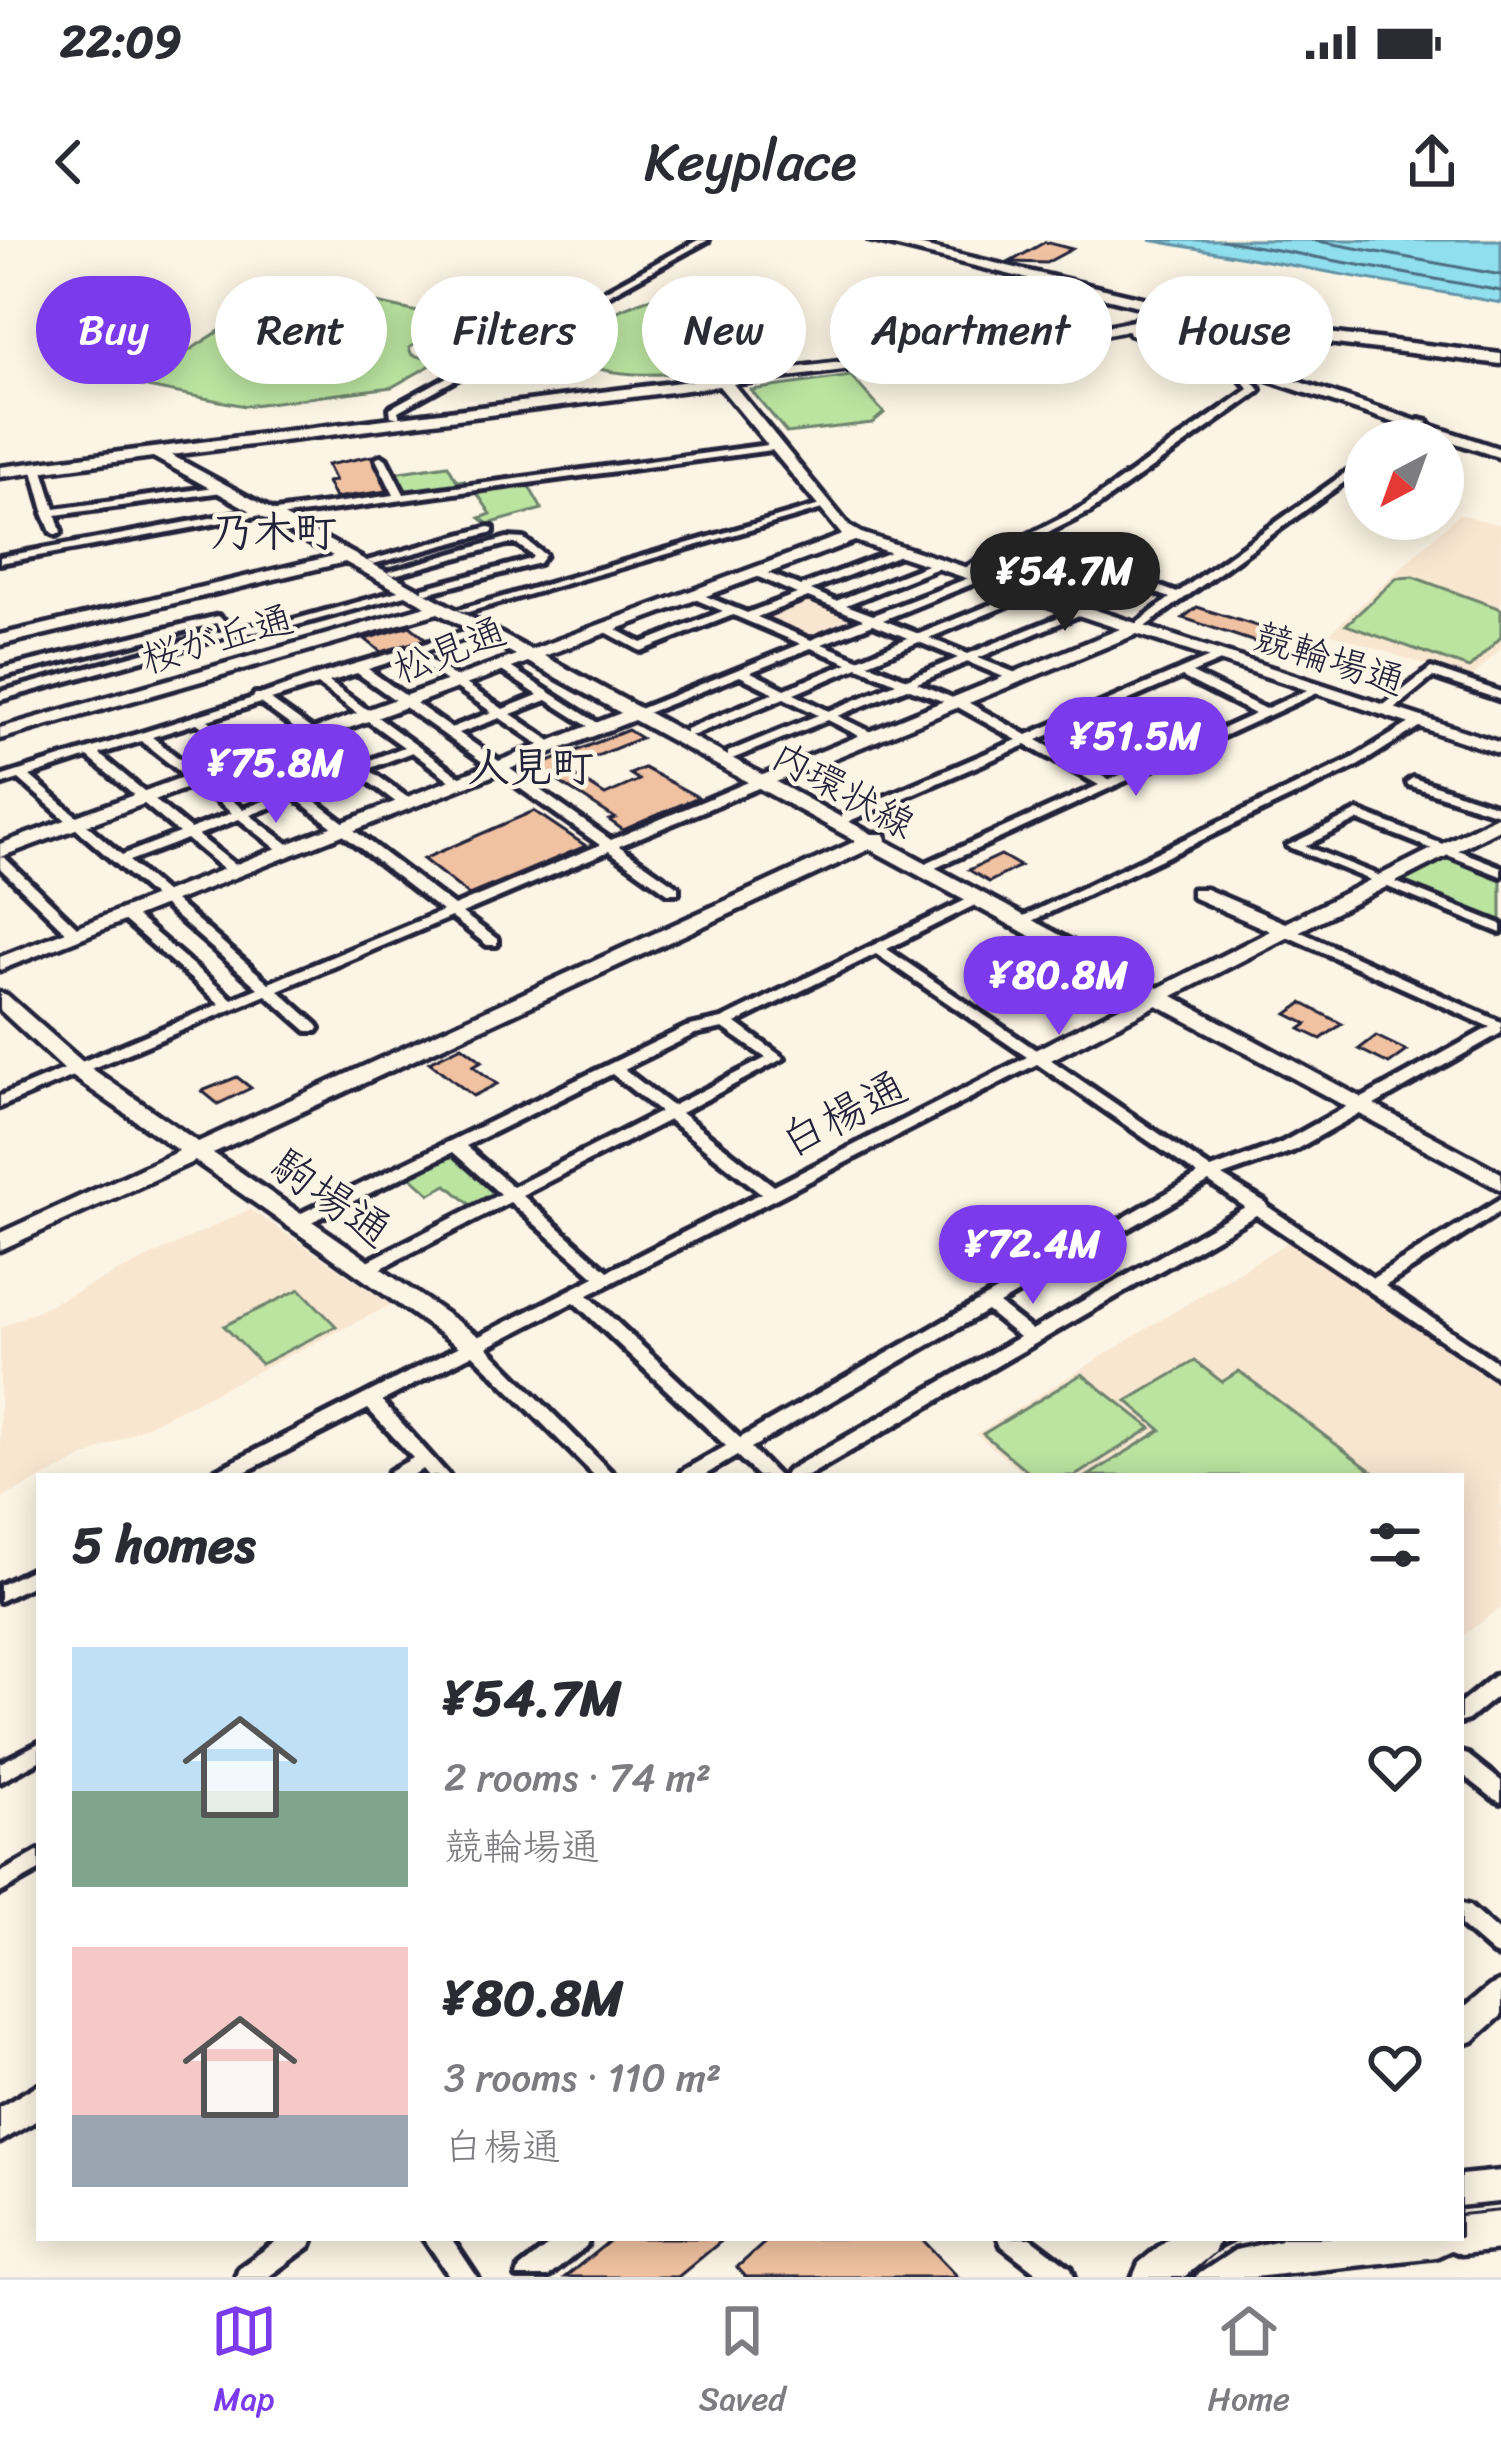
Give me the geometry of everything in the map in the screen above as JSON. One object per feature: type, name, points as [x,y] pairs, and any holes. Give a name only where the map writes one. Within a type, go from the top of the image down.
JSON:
[{"type":"highway","points":[[877,240],[1136,302]]},
{"type":"highway","points":[[1333,340],[1501,359]]},
{"type":"main road","points":[[1464,2194],[1501,2190]]},
{"type":"main road","points":[[1464,2235],[1501,2231]]},
{"type":"main road","points":[[1153,2277],[1200,2255],[1242,2260],[1267,2247],[1380,2241]]},
{"type":"street","points":[[396,416],[393,410],[698,241]]},
{"type":"street","points":[[1112,333],[1136,330]]},
{"type":"street","points":[[0,472],[699,384]]},
{"type":"street","name":"競輪場通","points":[[725,384],[824,506],[855,536],[1501,749]]},
{"type":"street","points":[[0,964],[810,644],[970,575],[1108,496],[1256,390],[1250,384]]},
{"type":"street","points":[[1295,384],[1407,420]]},
{"type":"street","points":[[1310,384],[1408,420]]},
{"type":"street","points":[[1464,439],[1501,451]]},
{"type":"street","points":[[0,560],[274,513],[776,447]]},
{"type":"street","name":"内環状線","points":[[164,452],[222,489],[274,513]]},
{"type":"street","name":"内環状線","points":[[164,452],[766,780],[974,900],[1023,919]]},
{"type":"street","points":[[382,459],[400,497]]},
{"type":"street","points":[[37,467],[56,532]]},
{"type":"street","points":[[0,1102],[1135,629],[1344,477]]},
{"type":"street","points":[[48,513],[222,489]]},
{"type":"street","points":[[0,696],[231,632],[438,600],[824,506]]},
{"type":"street","points":[[0,640],[489,530]]},
{"type":"street","name":"松見通","points":[[0,851],[855,536]]},
{"type":"street","points":[[394,572],[507,541],[520,541],[539,555],[535,561],[438,600]]},
{"type":"street","points":[[1026,541],[1178,598]]},
{"type":"street","points":[[607,628],[641,647],[803,593],[902,551]]},
{"type":"street","name":"内環状線","points":[[360,557],[394,572],[481,631],[533,653]]},
{"type":"street","points":[[835,605],[939,564]]},
{"type":"street","points":[[758,573],[1017,678]]},
{"type":"street","points":[[690,732],[1026,594]]},
{"type":"street","points":[[694,596],[956,703],[1108,785]]},
{"type":"street","name":"桜が丘通","points":[[0,734],[438,600]]},
{"type":"street","points":[[731,755],[1080,612]]},
{"type":"street","points":[[0,673],[218,619],[231,632]]},
{"type":"street","points":[[0,781],[481,631]]},
{"type":"street","points":[[409,652],[550,746]]},
{"type":"street","points":[[847,818],[1219,657]]},
{"type":"street","points":[[500,666],[598,727]]},
{"type":"street","points":[[357,668],[674,890]]},
{"type":"street","points":[[16,669],[29,688]]},
{"type":"street","points":[[740,671],[873,738]]},
{"type":"street","points":[[1384,711],[1432,672],[1501,696]]},
{"type":"street","points":[[1182,673],[1265,714]]},
{"type":"street","points":[[317,679],[461,782]]},
{"type":"street","points":[[934,865],[1318,690]]},
{"type":"street","points":[[449,733],[548,696]]},
{"type":"street","points":[[259,697],[406,803]]},
{"type":"street","name":"内環状線","points":[[640,711],[690,732],[766,780],[847,818],[874,840],[934,865],[1023,919],[1366,1102],[1501,1167]]},
{"type":"street","points":[[197,717],[492,942]]},
{"type":"street","points":[[1023,919],[1354,763],[1418,722]]},
{"type":"street","points":[[141,735],[287,850]]},
{"type":"street","points":[[121,860],[414,747]]},
{"type":"street","points":[[89,752],[234,872]]},
{"type":"street","points":[[21,774],[312,1028]]},
{"type":"street","points":[[1413,782],[1501,815]]},
{"type":"street","points":[[1501,872],[1358,815],[1294,846],[1501,929]]},
{"type":"street","name":"白楊通","points":[[227,1473],[1444,849],[1501,815]]},
{"type":"street","points":[[0,1242],[874,840]]},
{"type":"street","points":[[0,861],[76,934]]},
{"type":"street","points":[[1199,893],[1501,1027]]},
{"type":"street","points":[[295,1223],[692,1030],[727,1023],[974,900]]},
{"type":"street","points":[[125,914],[229,1004]]},
{"type":"street","points":[[877,948],[1501,1373]]},
{"type":"street","name":"駒場通","points":[[0,999],[77,1069],[474,1345],[603,1473]]},
{"type":"street","points":[[364,1270],[777,1058],[727,1023]]},
{"type":"street","points":[[693,1473],[1212,1174],[1287,1147],[1501,1027]]},
{"type":"street","points":[[615,1069],[772,1193]]},
{"type":"street","name":"内環状線","points":[[1366,1102],[1501,1183]]},
{"type":"street","points":[[456,1146],[606,1278]]},
{"type":"street","points":[[1373,1286],[1501,1204]]},
{"type":"street","points":[[798,1473],[1259,1206]]},
{"type":"street","points":[[576,1294],[766,1473]]},
{"type":"street","points":[[987,1303],[1032,1339]]},
{"type":"street","points":[[370,1400],[437,1473]]},
{"type":"street","points":[[401,1473],[425,1460]]},
{"type":"street","points":[[0,1594],[36,1575]]},
{"type":"street","points":[[1464,1712],[1501,1682]]},
{"type":"street","points":[[0,1773],[36,1753]]},
{"type":"street","points":[[1464,1763],[1501,1793]]},
{"type":"street","points":[[0,1884],[36,1862]]},
{"type":"street","points":[[1464,1916],[1501,1948]]},
{"type":"street","points":[[1464,2028],[1496,2006]]},
{"type":"street","points":[[0,2126],[36,2102]]},
{"type":"street","points":[[248,2277],[298,2241]]},
{"type":"street","points":[[438,2241],[465,2277]]},
{"type":"street","points":[[529,2277],[574,2241]]},
{"type":"street","points":[[1015,2241],[1062,2277]]},
{"type":"shaded area","points":[[1464,515],[1501,525],[1501,648],[1470,680],[1330,633],[1431,540],[1464,540]]},
{"type":"shaded area","points":[[806,598],[862,620],[809,641],[754,617]]},
{"type":"shaded area","points":[[250,1209],[391,1305],[52,1473],[36,1473],[36,1481],[0,1499],[0,1328]]},
{"type":"shaded area","points":[[1294,1238],[1501,1383],[1501,1608],[1464,1635],[1464,1473],[1022,1473],[976,1434]]},
{"type":"green space","points":[[642,301],[642,374],[618,372],[618,312]]},
{"type":"green space","points":[[387,305],[411,311],[411,376],[392,387],[245,406],[142,386],[191,384],[191,349],[215,334],[215,384],[387,384]]},
{"type":"green space","points":[[830,379],[830,384],[858,384],[884,413],[872,423],[787,433],[751,390]]},
{"type":"green space","points":[[448,465],[457,481],[464,480],[468,486],[405,495],[393,473]]},
{"type":"green space","points":[[528,485],[542,509],[488,524],[480,518],[491,514],[477,493]]},
{"type":"green space","points":[[1413,577],[1501,609],[1501,637],[1469,668],[1346,625],[1397,578]]},
{"type":"green space","points":[[1449,856],[1501,877],[1501,925],[1399,883]]},
{"type":"green space","points":[[454,1153],[504,1191],[473,1207],[447,1185],[430,1194],[409,1175]]},
{"type":"green space","points":[[300,1289],[336,1326],[261,1364],[224,1326]]},
{"type":"green space","points":[[1195,1361],[1222,1382],[1239,1371],[1374,1473],[1093,1473],[1161,1430],[1127,1401]]},
{"type":"green space","points":[[1082,1374],[1151,1428],[1080,1473],[1029,1473],[983,1434]]},
{"type":"water","points":[[1149,240],[1501,240],[1501,303]]},
{"type":"building","points":[[1045,242],[1072,249],[1046,263],[1010,262]]},
{"type":"building","points":[[372,456],[387,491],[335,498],[327,482],[335,481],[327,465]]},
{"type":"building","points":[[1197,607],[1282,634],[1267,646],[1183,618]]},
{"type":"building","points":[[410,626],[426,639],[381,652],[365,639]]},
{"type":"building","points":[[628,730],[641,738],[565,769],[605,795],[639,780],[630,774],[644,768],[698,797],[623,830],[609,820],[615,818],[536,767]]},
{"type":"building","points":[[534,811],[586,846],[469,895],[423,859]]},
{"type":"building","points":[[1001,855],[1020,866],[989,882],[969,870]]},
{"type":"building","points":[[1302,1003],[1342,1024],[1321,1039],[1300,1029],[1307,1024],[1287,1014]]},
{"type":"building","points":[[1376,1036],[1407,1051],[1389,1064],[1359,1049]]},
{"type":"building","points":[[462,1046],[482,1061],[473,1066],[497,1084],[473,1096],[429,1062]]},
{"type":"building","points":[[237,1077],[251,1088],[218,1104],[202,1091]]},
{"type":"building","points":[[609,2241],[721,2241],[678,2277],[565,2277]]},
{"type":"building","points":[[767,2241],[924,2241],[958,2277],[746,2277],[737,2267]]},
{"type":"tram line","points":[[1464,2208],[1501,2204]]},
{"type":"tram line","points":[[1190,2277],[1234,2248],[1266,2241]]},
{"type":"district","name":"乃木町","points":[[274,531]]},
{"type":"district","name":"人見町","points":[[531,766]]}]
